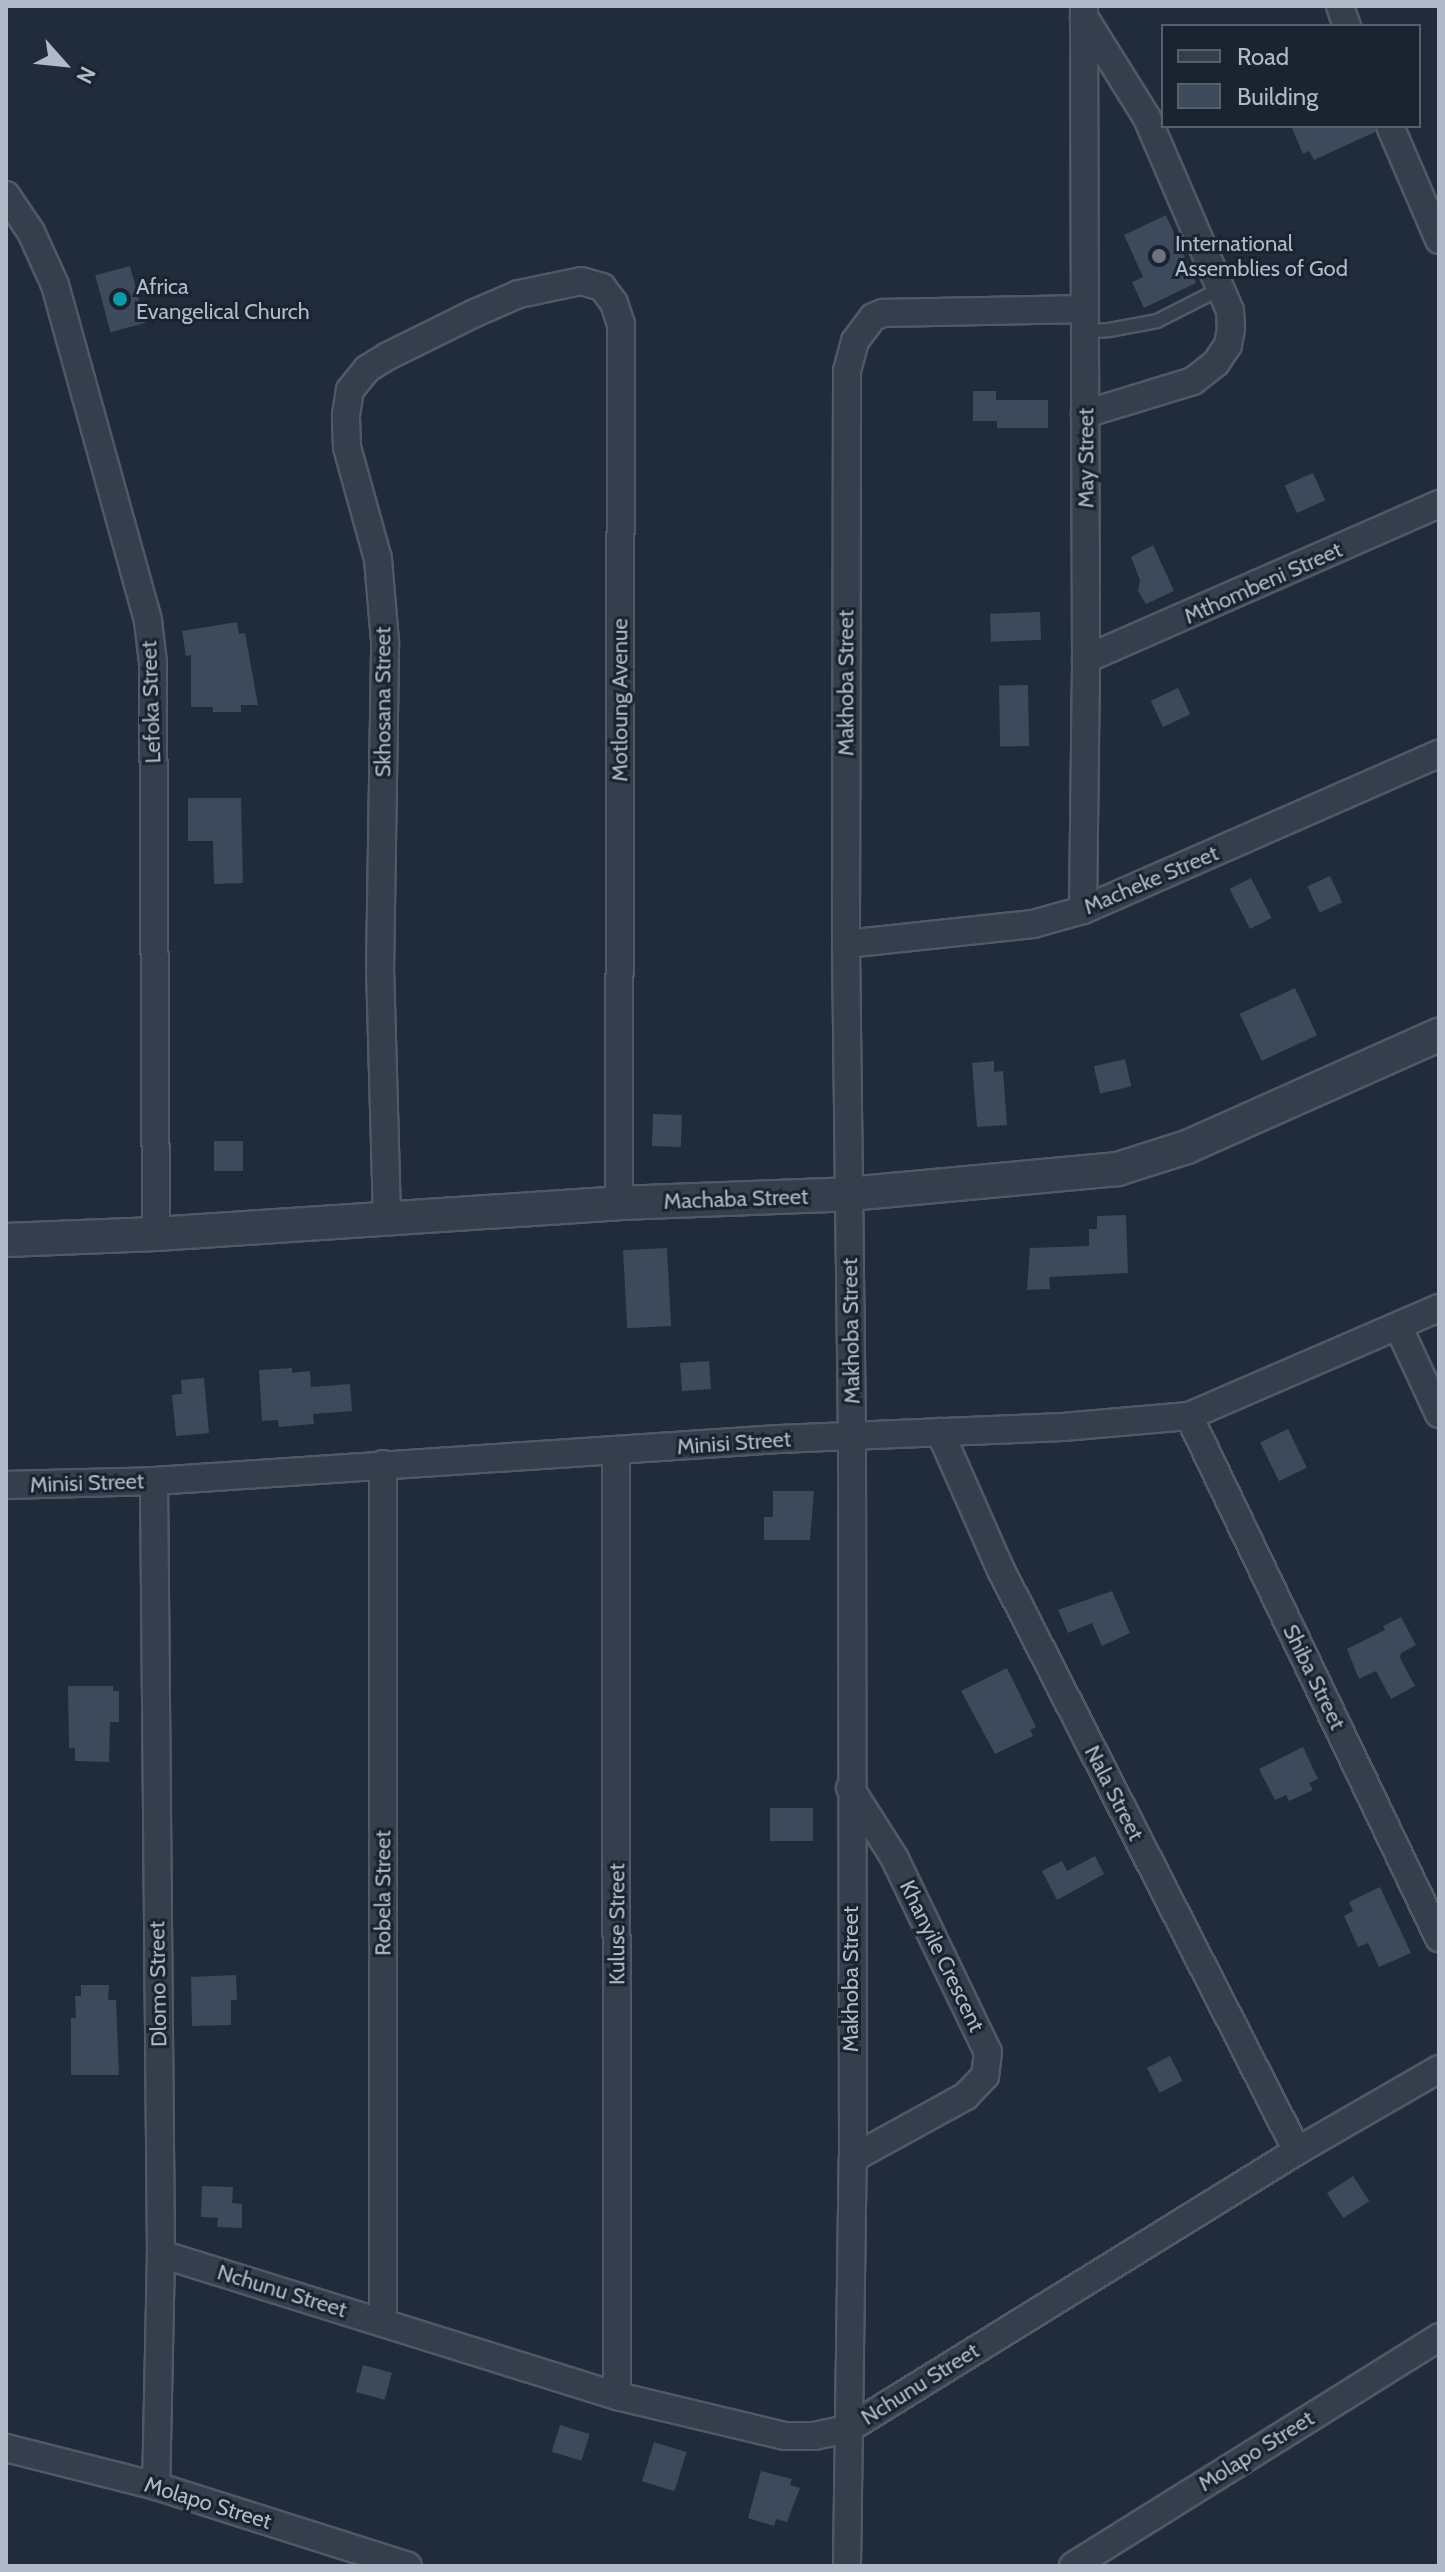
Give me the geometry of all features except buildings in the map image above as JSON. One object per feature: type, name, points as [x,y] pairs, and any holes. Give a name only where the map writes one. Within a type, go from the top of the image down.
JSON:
[{"type":"street","points":[[1084,11],[1147,118],[1230,311],[1231,329],[1228,345],[1216,363],[1193,381],[1085,414]]},
{"type":"street","name":"May Street","points":[[1083,910],[1086,659],[1084,11]]},
{"type":"street","points":[[1391,128],[1439,240]]},
{"type":"street","name":"Lefoka Street","points":[[6,195],[31,232],[55,285],[148,621],[153,663],[156,1234]]},
{"type":"street","name":"Motloung Avenue","points":[[519,294],[559,283],[581,281],[602,287],[614,303],[621,324],[619,1203]]},
{"type":"street","name":"Skhosana Street","points":[[387,1217],[380,971],[385,641],[378,559],[347,447],[346,415],[350,390],[367,369],[519,294]]},
{"type":"street","name":"Makhoba Street","points":[[847,2566],[853,2158],[850,1788],[852,1436],[846,944],[847,371],[855,341],[873,317],[883,313],[1085,320]]},
{"type":"street","name":"Mthombeni Street","points":[[1086,659],[1439,504]]},
{"type":"street","name":"Macheke Street","points":[[846,944],[1033,924],[1083,910],[1439,754]]},
{"type":"street","name":"Machaba Street","points":[[6,1240],[156,1234],[619,1203],[849,1194],[1118,1169],[1187,1147],[1439,1035]]},
{"type":"street","name":"Minisi Street","points":[[6,1485],[154,1481],[383,1464],[1189,1416],[1439,1308]]},
{"type":"street","points":[[1398,1326],[1439,1414]]},
{"type":"street","name":"Shiba Street","points":[[1189,1416],[1439,1938]]},
{"type":"street","name":"Nala Street","points":[[940,1432],[1001,1570],[1297,2151]]},
{"type":"street","name":"Kuluse Street","points":[[616,1452],[617,2396]]},
{"type":"street","name":"Robela Street","points":[[383,1464],[383,2322]]},
{"type":"street","name":"Dlomo Street","points":[[154,1481],[161,2254],[156,2486]]},
{"type":"street","name":"Khanyile Crescent","points":[[850,1788],[894,1857],[988,2052],[985,2076],[966,2096],[853,2158]]},
{"type":"street","name":"Nchunu Street","points":[[161,2254],[617,2396],[785,2436],[814,2436],[848,2429],[1297,2151],[1439,2069]]},
{"type":"street","name":"Molapo Street","points":[[1073,2566],[1439,2337]]},
{"type":"street","name":"Molapo Street","points":[[6,2448],[156,2486],[408,2566]]},
{"type":"lane","points":[[1085,320],[1109,330],[1157,321],[1220,289]]},
{"type":"place","name":"International Assemblies of God","points":[[1159,256]]},
{"type":"place","name":"Africa Evangelical Church","points":[[120,299]]}]
